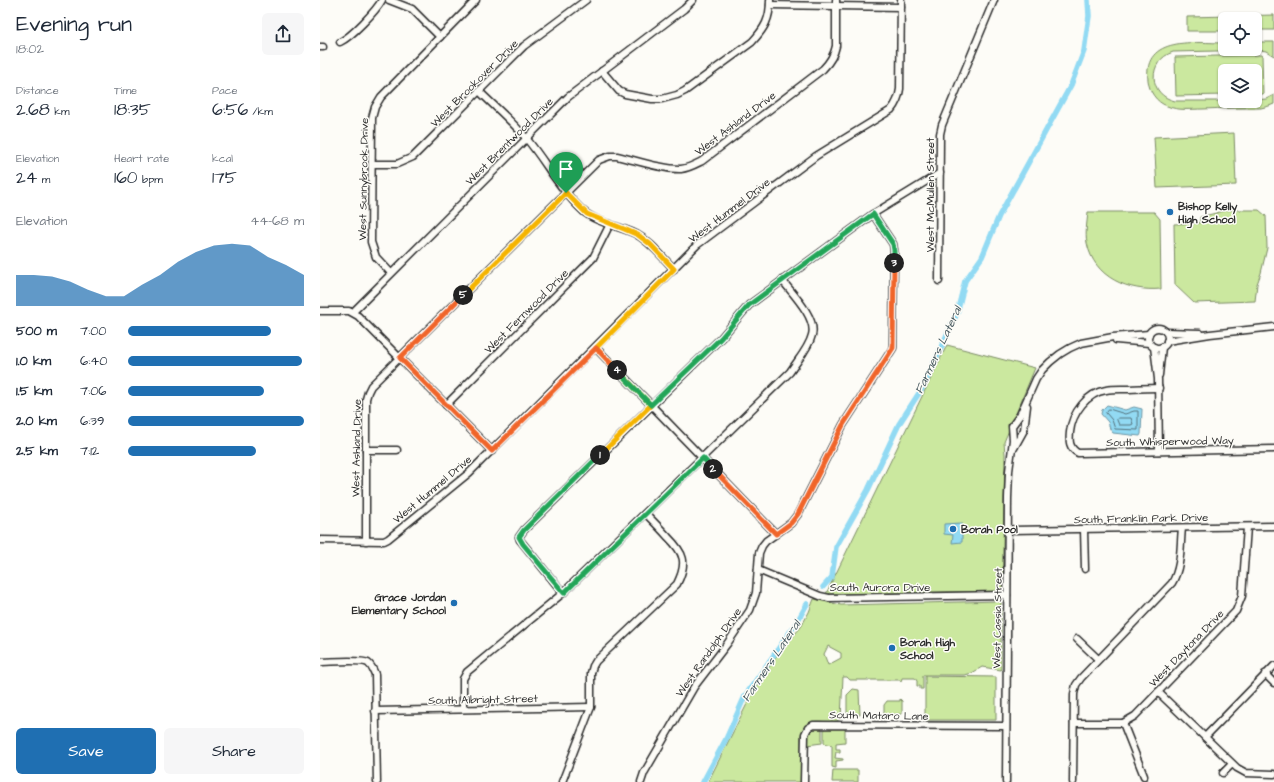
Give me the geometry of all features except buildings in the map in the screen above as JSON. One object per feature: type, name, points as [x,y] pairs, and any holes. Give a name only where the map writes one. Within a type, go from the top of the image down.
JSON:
[{"type":"street","points":[[340,42],[348,37],[378,7],[382,0]]},
{"type":"street","points":[[389,0],[412,9],[440,36]]},
{"type":"street","name":"West Sunnybrook Drive","points":[[391,273],[376,257],[371,242],[372,118],[375,107],[381,97],[476,0]]},
{"type":"street","name":"West Brookover Drive","points":[[372,164],[397,164],[413,157],[524,46],[586,0]]},
{"type":"street","name":"West Brentwood Drive","points":[[352,312],[568,97],[684,9],[693,0]]},
{"type":"street","name":"West McMullen Street","points":[[939,281],[940,134],[942,125],[994,0]]},
{"type":"street","points":[[602,71],[614,88],[624,94],[662,100],[685,91],[752,42],[762,31],[768,18],[770,3],[901,3]]},
{"type":"street","name":"West Ashland Drive","points":[[366,541],[366,398],[371,386],[594,164],[605,157],[617,156],[669,168],[692,166],[702,161],[828,65],[836,46],[836,3]]},
{"type":"street","name":"West Hummel Drive","points":[[320,540],[384,541],[388,539],[469,473],[596,348],[697,245],[810,160],[885,114],[896,104],[900,89],[901,3]]},
{"type":"street","points":[[479,91],[526,138],[566,193],[587,214],[624,229],[644,240],[650,244],[674,269]]},
{"type":"street","points":[[564,593],[523,544],[519,537],[520,534],[721,338],[749,305],[873,214],[940,173]]},
{"type":"street","name":"West Randolph Drive","points":[[641,782],[644,773],[694,687],[727,644],[750,610],[756,593],[759,553],[762,546],[766,541],[791,523],[798,514],[843,425],[893,348],[894,250],[893,244],[873,214]]},
{"type":"street","name":"West Fernwood Drive","points":[[446,405],[593,258],[610,224]]},
{"type":"street","points":[[464,708],[463,679],[467,672],[564,593],[785,378],[809,342],[813,329],[810,318],[782,280]]},
{"type":"street","points":[[320,311],[352,312],[358,316],[492,451]]},
{"type":"street","points":[[1167,341],[1210,334],[1274,327]]},
{"type":"street","points":[[1158,451],[1159,388],[1152,345],[1148,337],[1150,331],[1157,328],[1163,329],[1166,332],[1210,334]]},
{"type":"street","points":[[1158,379],[1162,347],[1167,341],[1166,332]]},
{"type":"street","points":[[1108,339],[1113,337],[1149,334]]},
{"type":"street","points":[[1011,454],[1024,430],[1025,414],[1029,395],[1036,379],[1042,370],[1060,354],[1081,343],[1108,339],[1162,347]]},
{"type":"street","points":[[596,348],[776,534]]},
{"type":"street","name":"South Whisperwood Way","points":[[1159,388],[1105,390],[1095,394],[1082,403],[1070,424],[1070,446],[1078,453],[1274,448]]},
{"type":"street","name":"West Cassia Street","points":[[1006,782],[1009,471],[1013,440],[1012,426],[1020,415],[1029,395]]},
{"type":"street","points":[[366,450],[397,450]]},
{"type":"street","points":[[554,782],[562,782],[591,707],[592,666],[677,584],[682,574],[684,564],[679,549],[646,514]]},
{"type":"street","name":"South Franklin Park Drive","points":[[1008,530],[1274,526]]},
{"type":"street","name":"West Daytona Drive","points":[[1123,723],[1135,716],[1236,611],[1242,596],[1247,527]]},
{"type":"street","points":[[1073,782],[1074,694],[1076,685],[1098,659],[1172,583],[1177,575],[1179,565],[1182,528]]},
{"type":"street","points":[[1084,529],[1085,569]]},
{"type":"street","name":"South Aurora Drive","points":[[758,570],[820,596],[829,598],[1007,596]]},
{"type":"street","points":[[1078,639],[1098,659]]},
{"type":"street","points":[[320,662],[361,662],[369,664],[373,668],[377,782]]},
{"type":"street","points":[[1205,737],[1274,666]]},
{"type":"street","points":[[1266,674],[1274,683]]},
{"type":"street","points":[[1158,692],[1237,768],[1246,773],[1274,774]]},
{"type":"street","name":"South Albright Street","points":[[375,711],[464,708],[591,707]]},
{"type":"street","points":[[1074,723],[1123,723],[1144,776]]},
{"type":"street","name":"South Mataro Lane","points":[[804,782],[804,734],[808,728],[813,725],[1006,726]]},
{"type":"street","points":[[1223,773],[1232,764]]},
{"type":"green space","points":[[1262,15],[1274,15],[1274,30],[1262,30]]},
{"type":"green space","points":[[1218,16],[1218,31],[1187,31],[1187,17]]},
{"type":"green space","points":[[1200,42],[1218,43],[1218,51],[1173,52],[1165,56],[1155,70],[1154,78],[1156,85],[1166,98],[1175,101],[1218,101],[1218,108],[1225,108],[1180,109],[1171,108],[1163,104],[1156,99],[1150,88],[1148,80],[1149,65],[1154,55],[1163,49],[1174,45]]},
{"type":"green space","points":[[1262,42],[1274,42],[1274,56],[1262,50]]},
{"type":"green space","points":[[1262,55],[1263,94],[1262,64],[1218,64],[1218,95],[1176,96],[1175,57]]},
{"type":"green space","points":[[1274,95],[1274,104],[1262,108],[1262,99]]},
{"type":"green space","points":[[1234,133],[1236,185],[1157,188],[1154,137]]},
{"type":"green space","points":[[1228,210],[1259,210],[1266,216],[1267,248],[1257,284],[1255,301],[1194,303],[1175,285],[1174,224],[1200,223],[1200,217]]},
{"type":"green space","points":[[1088,212],[1154,212],[1160,219],[1161,289],[1137,288],[1125,285],[1105,274],[1091,255],[1087,243],[1086,232]]},
{"type":"green space","points":[[947,345],[1035,368],[1004,442],[1002,591],[826,594]]},
{"type":"green space","points":[[814,599],[841,605],[1000,601],[1001,670],[982,667],[965,675],[923,675],[923,689],[920,689],[920,686],[917,686],[917,681],[915,678],[902,678],[901,682],[900,680],[850,680],[847,677],[843,677],[841,718],[831,722],[820,721],[809,723],[804,728],[801,735],[801,782],[708,782],[755,688],[779,652],[801,627]],"holes":[[[828,646],[841,653],[841,658],[828,665],[824,654]]]},
{"type":"green space","points":[[925,676],[996,677],[996,720],[925,720]]},
{"type":"green space","points":[[853,689],[859,690],[860,715],[847,714],[847,695]]},
{"type":"green space","points":[[900,699],[902,701],[902,714],[884,714],[884,705],[887,701],[900,701]]},
{"type":"green space","points":[[822,727],[822,743],[807,745],[808,734],[811,730]]},
{"type":"green space","points":[[824,727],[845,728],[845,742],[836,743],[836,749],[840,749],[840,752],[836,752],[835,758],[843,760],[836,761],[836,768],[832,767],[832,745],[824,743]]},
{"type":"green space","points":[[833,770],[858,770],[858,782],[832,782]]},
{"type":"water","points":[[1107,405],[1125,410],[1134,407],[1142,409],[1140,436],[1113,433],[1108,422],[1101,414],[1102,410]]},
{"type":"water","name":"Borah Pool","points":[[962,523],[962,542],[952,543],[953,535],[944,534],[944,524]]},
{"type":"waterway","name":"Farmers Lateral","points":[[823,587],[832,577],[836,547],[868,490],[899,424],[923,387],[957,313],[965,281],[982,257],[999,216],[1071,85],[1084,51],[1089,16],[1088,0]]},
{"type":"waterway","name":"Farmers Lateral","points":[[703,782],[726,739],[745,696],[797,622],[807,604]]},
{"type":"place","name":"Bishop Kelly High School","points":[[1170,212]]},
{"type":"place","name":"Borah Pool","points":[[953,529]]},
{"type":"place","name":"Grace Jordan Elementary School","points":[[454,603]]},
{"type":"place","name":"Borah High School","points":[[892,648]]},
{"type":"route","points":[[566,193],[400,358],[492,451],[596,348],[651,405],[721,338],[749,305],[873,214],[893,244],[894,344],[892,352],[843,425],[798,514],[791,523],[776,534],[703,458],[564,593],[520,540],[520,534],[651,405],[625,378],[596,348],[674,269],[650,244],[638,235],[587,214],[566,193]]}]
